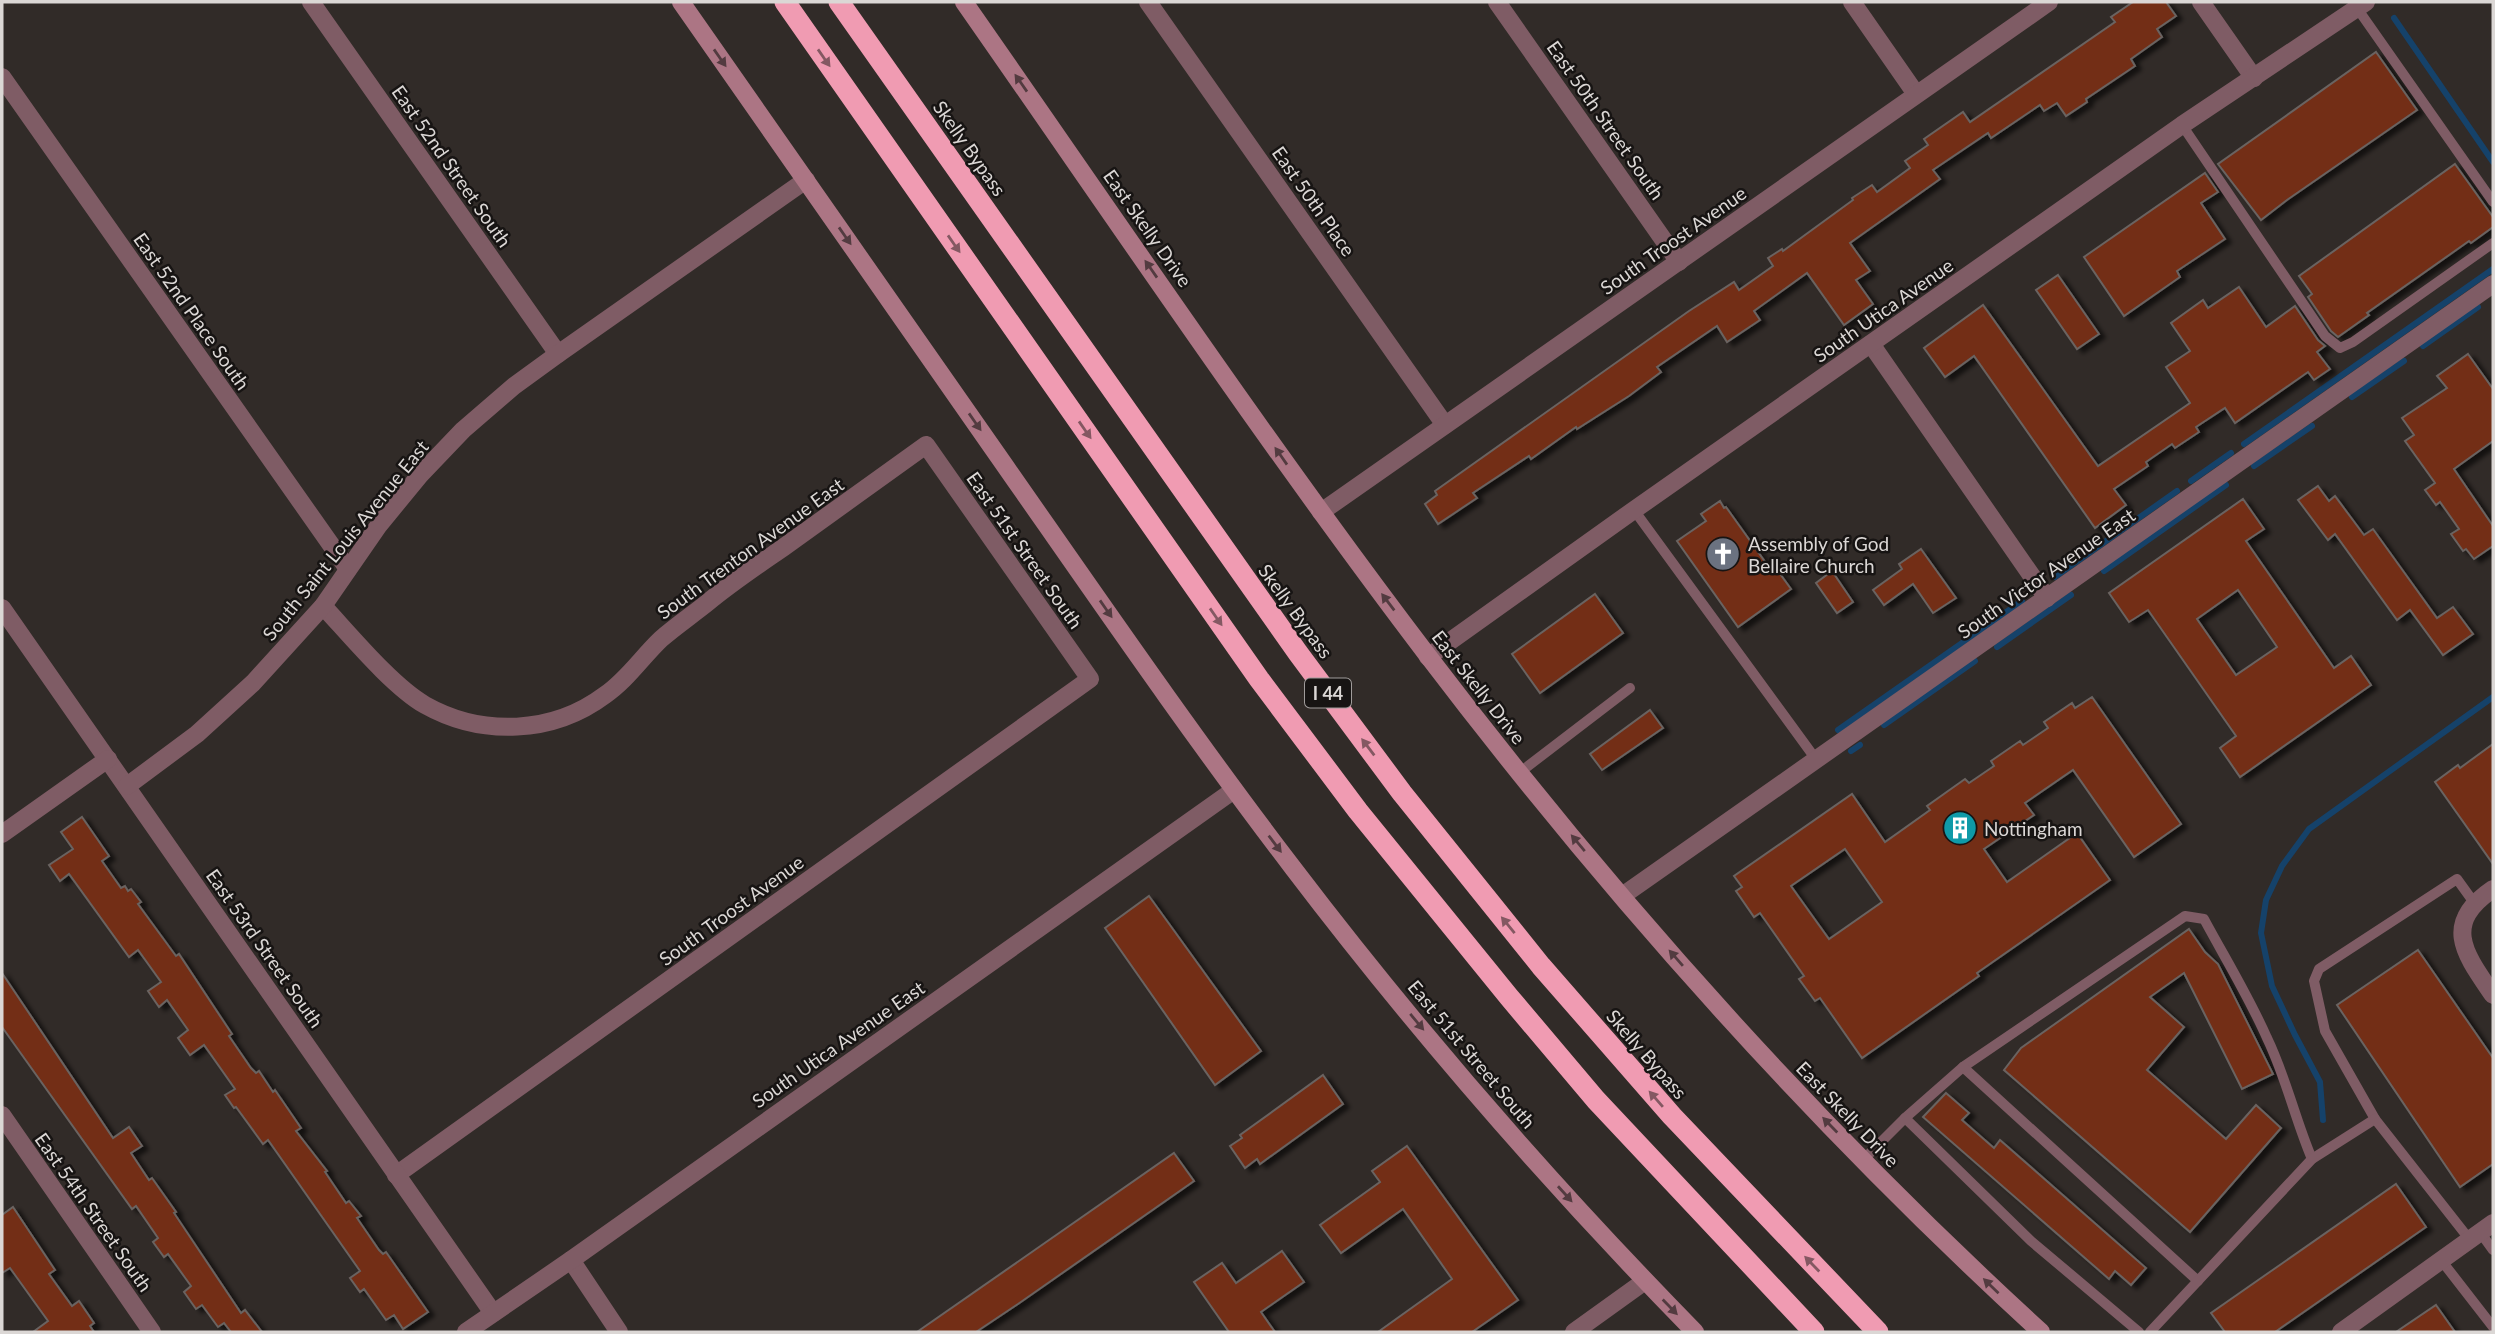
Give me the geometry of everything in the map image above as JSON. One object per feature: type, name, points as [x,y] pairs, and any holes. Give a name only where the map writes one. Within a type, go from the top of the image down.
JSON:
[{"type":"highway","name":"I 44","points":[[785,2],[1259,679],[1358,811],[1508,997],[1596,1100],[1814,1332]]},
{"type":"highway","name":"Skelly Bypass","points":[[839,2],[1298,653],[1402,793],[1541,966],[1653,1096],[1878,1332]]},
{"type":"highway","points":[[1859,1313],[1884,1332]]},
{"type":"main road","points":[[681,2],[1234,790]]},
{"type":"main road","name":"East Skelly Drive","points":[[964,2],[1321,512],[1428,657],[1519,773],[1748,1041],[1863,1160],[2041,1332]]},
{"type":"main road","name":"East 51st Street South","points":[[1234,790],[1409,1014],[1503,1124],[1645,1281],[1695,1332]]},
{"type":"street","name":"East 52nd Street South","points":[[311,2],[558,354]]},
{"type":"street","name":"East 50th Place","points":[[1148,2],[1445,425]]},
{"type":"street","name":"East 50th Street South","points":[[1497,2],[1679,262]]},
{"type":"street","points":[[1852,2],[1916,94]]},
{"type":"street","name":"South Troost Avenue","points":[[1321,512],[2049,2]]},
{"type":"street","points":[[2202,2],[2254,78]]},
{"type":"street","name":"South Utica Avenue","points":[[1428,657],[2182,125],[2361,5]]},
{"type":"street","name":"East 52nd Place South","points":[[2,77],[348,569]]},
{"type":"street","name":"South Saint Louis Avenue East","points":[[127,786],[197,734],[253,683],[323,606],[379,524],[463,430],[514,386],[806,180]]},
{"type":"street","name":"South Victor Avenue East","points":[[1622,896],[1815,758],[2490,290]]},
{"type":"street","points":[[1871,344],[2047,598]]},
{"type":"street","name":"South Trenton Avenue East","points":[[323,606],[390,676],[424,704],[453,718],[480,725],[510,728],[560,719],[606,695],[661,640],[713,597],[926,445]]},
{"type":"street","name":"East 51st Street South","points":[[926,445],[1090,678]]},
{"type":"street","name":"East 53rd Street South","points":[[2,608],[493,1313]]},
{"type":"street","name":"South Troost Avenue","points":[[396,1175],[1090,678]]},
{"type":"street","points":[[2,834],[108,760]]},
{"type":"street","name":"South Utica Avenue East","points":[[466,1332],[1234,790]]},
{"type":"street","points":[[2493,889],[2475,904],[2462,922],[2461,940],[2469,960],[2493,995]]},
{"type":"street","name":"East 54th Street South","points":[[2,1115],[152,1332]]},
{"type":"street","points":[[2341,1332],[2481,1232]]},
{"type":"street","points":[[571,1260],[618,1332]]},
{"type":"street","points":[[1574,1332],[1645,1281]]},
{"type":"lane","points":[[2361,5],[2493,202]]},
{"type":"lane","points":[[2182,125],[2325,337],[2340,348],[2353,342],[2493,243]]},
{"type":"lane","points":[[1634,510],[1815,758]]},
{"type":"lane","points":[[1519,773],[1630,688]]},
{"type":"lane","points":[[2475,904],[2457,879],[2319,969],[2314,981],[2325,1031],[2375,1119],[2481,1232],[2493,1250]]},
{"type":"lane","points":[[1863,1160],[1963,1066],[2185,916],[2204,919],[2267,1037],[2312,1158]]},
{"type":"lane","points":[[1963,1066],[2197,1281]]},
{"type":"lane","points":[[1905,1118],[2031,1241],[2138,1332]]},
{"type":"lane","points":[[2150,1332],[2312,1158],[2375,1119]]},
{"type":"lane","points":[[2441,1260],[2493,1327]]},
{"type":"building","points":[[2133,2],[2166,2],[2176,16],[2157,29],[2162,37],[2131,59],[2135,66],[2066,116],[2057,103],[2044,111],[2040,105],[1991,138],[1988,133],[1933,170],[1940,179],[1850,243],[1870,271],[1856,280],[1873,304],[1844,325],[1807,273],[1754,311],[1760,320],[1727,342],[1717,326],[1657,367],[1661,372],[1629,396],[1473,493],[1477,498],[1438,524],[1425,504],[1437,495],[1435,491],[1689,311],[1734,282],[1739,290],[1773,266],[1768,258],[1782,249],[1783,251],[1853,200],[1852,198],[1872,185],[1877,192],[1910,168],[1905,161],[1928,145],[1924,139],[1963,112],[1970,122],[2115,22],[2111,17]]},
{"type":"building","points":[[2376,52],[2417,110],[2261,220],[2218,164]]},
{"type":"building","points":[[2455,164],[2493,217],[2493,227],[2367,313],[2369,315],[2338,337],[2308,297],[2312,294],[2299,276]]},
{"type":"building","points":[[2205,173],[2218,192],[2201,203],[2225,239],[2177,271],[2180,277],[2124,316],[2084,257]]},
{"type":"building","points":[[2058,275],[2099,334],[2077,349],[2036,290]]},
{"type":"building","points":[[2239,287],[2266,327],[2295,306],[2325,346],[2317,352],[2330,369],[2314,380],[2308,372],[2235,423],[2225,408],[2196,427],[2199,432],[2175,448],[2172,444],[2146,462],[2148,466],[2114,489],[2126,505],[2095,528],[1974,356],[1945,377],[1924,348],[1983,305],[2098,466],[2190,403],[2166,367],[2190,351],[2171,323],[2203,300],[2208,308]]},
{"type":"building","points":[[2468,354],[2493,389],[2493,441],[2454,469],[2493,526],[2493,546],[2474,559],[2466,549],[2463,551],[2451,534],[2459,529],[2440,502],[2436,505],[2425,490],[2435,483],[2405,441],[2414,435],[2402,418],[2447,388],[2437,376]]},
{"type":"building","points":[[2318,486],[2329,501],[2335,496],[2364,535],[2373,529],[2437,618],[2453,607],[2473,634],[2443,655],[2410,610],[2397,620],[2335,534],[2328,540],[2298,500]]},
{"type":"building","points":[[2243,499],[2264,529],[2246,541],[2334,668],[2351,656],[2371,685],[2240,777],[2220,748],[2236,736],[2148,610],[2129,622],[2109,593]],"holes":[[[2238,590],[2277,647],[2236,675],[2197,619]]]},
{"type":"building","name":"Assembly of God Bellaire Church","points":[[1720,501],[1771,570],[1775,567],[1791,589],[1738,627],[1677,541],[1706,521],[1701,514]]},
{"type":"building","points":[[1921,549],[1956,598],[1933,613],[1913,584],[1884,605],[1873,590],[1902,569],[1899,564]]},
{"type":"building","points":[[1832,571],[1853,602],[1837,613],[1816,583]]},
{"type":"building","points":[[1595,594],[1623,633],[1540,693],[1512,654]]},
{"type":"building","points":[[2092,697],[2181,824],[2134,857],[2073,770],[2025,803],[2034,815],[1984,849],[2007,882],[2077,833],[2110,880],[1862,1058],[1820,998],[1815,1001],[1799,979],[1804,976],[1760,913],[1754,917],[1736,891],[1742,887],[1734,876],[1852,794],[1885,842],[1930,810],[1927,806],[1965,779],[1969,783],[1994,766],[1991,761],[2020,741],[2023,745],[2048,728],[2044,722],[2072,703],[2075,708]],"holes":[[[1845,849],[1882,902],[1829,939],[1791,886]]]},
{"type":"building","points":[[1650,710],[1663,728],[1602,770],[1590,754]]},
{"type":"building","points":[[2493,744],[2493,864],[2435,782]]},
{"type":"building","points":[[82,817],[109,856],[102,861],[121,888],[125,886],[128,891],[131,889],[141,902],[138,904],[176,956],[179,954],[251,1068],[256,1073],[259,1071],[273,1092],[275,1090],[301,1128],[296,1131],[327,1171],[325,1172],[346,1203],[349,1201],[361,1216],[357,1218],[379,1250],[383,1254],[386,1252],[428,1312],[403,1329],[394,1315],[386,1320],[364,1289],[360,1292],[350,1278],[360,1271],[268,1140],[263,1144],[225,1095],[235,1089],[204,1045],[190,1055],[178,1038],[188,1030],[167,1000],[159,1007],[148,991],[161,982],[138,950],[129,957],[69,874],[60,881],[49,865],[73,849],[61,832]]},
{"type":"building","points":[[1149,896],[1261,1051],[1215,1085],[1105,928]]},
{"type":"building","points":[[2189,929],[2205,952],[2218,964],[2273,1074],[2242,1089],[2184,973],[2150,997],[2184,1027],[2147,1070],[2226,1139],[2256,1105],[2281,1128],[2190,1232],[2004,1070],[2021,1048]]},
{"type":"building","points":[[2418,950],[2493,1058],[2493,1164],[2460,1187],[2337,1005]]},
{"type":"building","points":[[2,973],[113,1138],[129,1127],[142,1146],[131,1153],[176,1212],[174,1213],[241,1313],[245,1310],[262,1332],[231,1332],[224,1323],[218,1327],[202,1305],[196,1309],[184,1292],[191,1286],[168,1254],[164,1257],[153,1242],[158,1238],[136,1206],[132,1209],[2,1027]]},
{"type":"building","points":[[1323,1075],[1343,1104],[1260,1164],[1257,1159],[1245,1168],[1230,1146],[1242,1138],[1240,1135]]},
{"type":"building","points":[[1946,1093],[1969,1113],[1962,1120],[1994,1148],[2000,1140],[2146,1268],[2131,1285],[2115,1271],[2109,1279],[1923,1117]]},
{"type":"building","points":[[1407,1146],[1518,1300],[1472,1332],[1378,1332],[1452,1279],[1403,1209],[1341,1253],[1320,1225],[1380,1182],[1372,1171]]},
{"type":"building","points":[[1174,1153],[1194,1181],[1018,1304],[976,1332],[917,1332]]},
{"type":"building","points":[[2396,1184],[2426,1227],[2275,1332],[2225,1332],[2211,1313]]},
{"type":"building","points":[[13,1207],[55,1270],[49,1274],[72,1306],[79,1301],[94,1323],[90,1326],[94,1332],[33,1332],[48,1321],[10,1268],[2,1273],[2,1215]]},
{"type":"building","points":[[1282,1251],[1304,1282],[1261,1312],[1275,1332],[1229,1332],[1194,1282],[1222,1263],[1236,1283]]},
{"type":"building","points":[[2436,1305],[2455,1332],[2396,1332]]},
{"type":"waterway","points":[[2394,18],[2493,162]]},
{"type":"waterway","points":[[2244,444],[2493,269]]},
{"type":"waterway","points":[[2423,346],[2478,307]]},
{"type":"waterway","points":[[2352,397],[2404,361]]},
{"type":"waterway","points":[[2254,466],[2312,426]]},
{"type":"waterway","points":[[2191,481],[2231,453]]},
{"type":"waterway","points":[[2104,571],[2226,485]]},
{"type":"waterway","points":[[2055,577],[2177,491]]},
{"type":"waterway","points":[[1997,647],[2071,595]]},
{"type":"waterway","points":[[1838,730],[2022,601]]},
{"type":"waterway","points":[[1884,725],[1975,661]]},
{"type":"waterway","points":[[2323,1120],[2320,1082],[2272,986],[2261,933],[2266,900],[2282,866],[2309,829],[2493,697]]},
{"type":"waterway","points":[[1851,751],[1860,745]]},
{"type":"place","name":"Assembly of God Bellaire Church","points":[[1723,554]]},
{"type":"place","name":"Nottingham","points":[[1960,828]]}]
